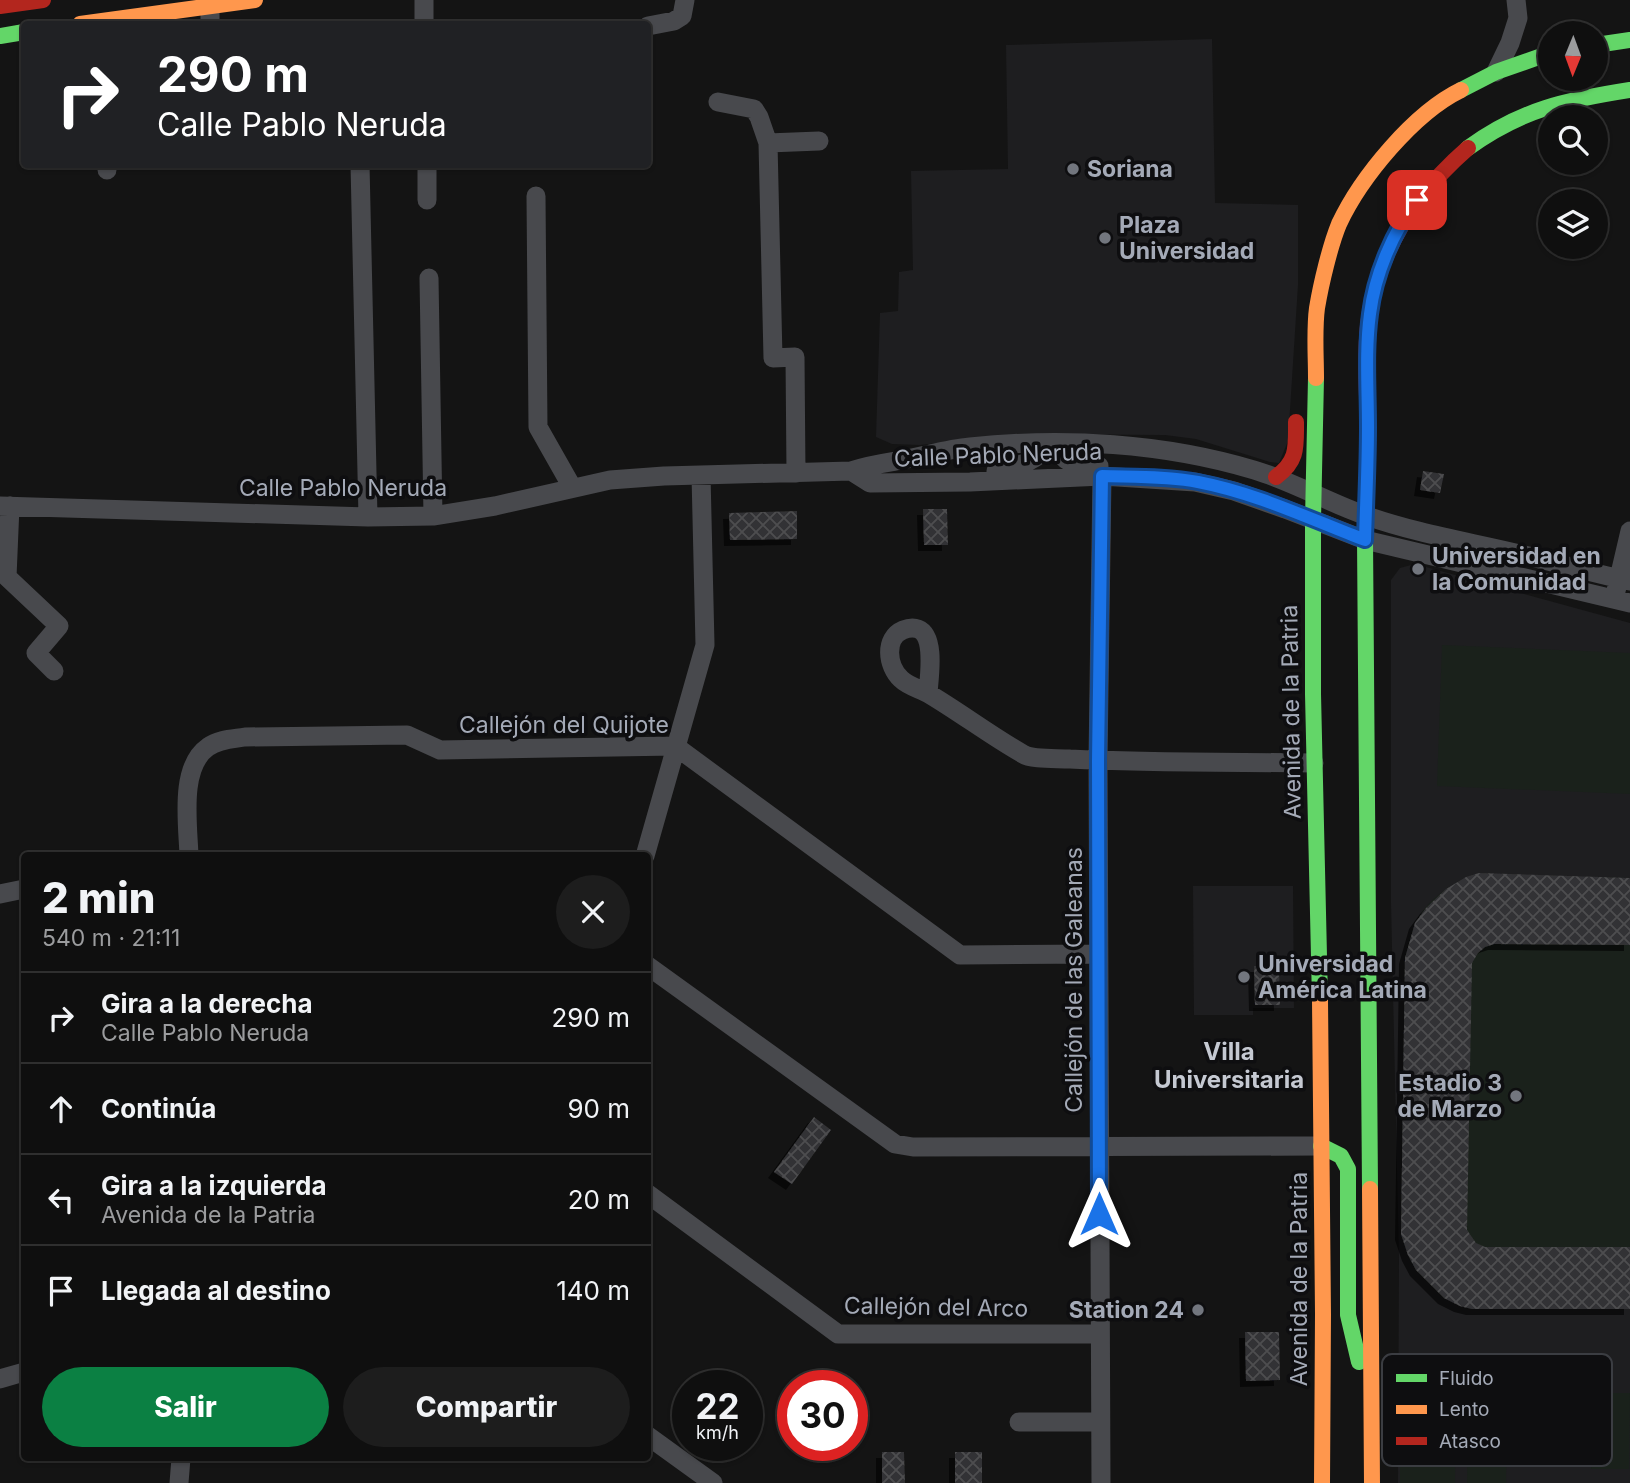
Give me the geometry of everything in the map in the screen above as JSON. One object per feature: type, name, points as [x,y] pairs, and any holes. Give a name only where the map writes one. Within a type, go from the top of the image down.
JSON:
[{"type":"main road","points":[[0,6],[43,0]]},
{"type":"main road","points":[[131,21],[210,15],[255,0]]},
{"type":"main road","points":[[0,36],[21,32]]},
{"type":"main road","points":[[1608,43],[1630,40]]},
{"type":"main road","name":"Avenida de la Patria","points":[[1322,1483],[1320,996],[1312,520],[1317,310],[1339,225],[1362,186],[1391,146],[1430,110],[1454,93],[1538,55]]},
{"type":"main road","points":[[1372,1483],[1365,540],[1370,312],[1389,248],[1407,214],[1426,187],[1441,172],[1487,135],[1527,114],[1574,100],[1630,90]]},
{"type":"main road","points":[[1299,358],[1317,325]]},
{"type":"main road","points":[[1276,477],[1288,469],[1294,460],[1296,410]]},
{"type":"main road","points":[[1321,1146],[1339,1153],[1348,1169],[1348,1315],[1355,1351],[1371,1399]]},
{"type":"street","points":[[424,0],[424,21]]},
{"type":"street","points":[[651,25],[674,21],[682,16],[684,0]]},
{"type":"street","points":[[1496,72],[1518,18],[1516,0]]},
{"type":"street","points":[[718,102],[754,109],[768,143],[773,358],[795,357],[796,473]]},
{"type":"street","points":[[768,143],[819,141]]},
{"type":"street","points":[[360,168],[368,517]]},
{"type":"street","points":[[427,168],[427,200]]},
{"type":"street","points":[[536,196],[538,427],[572,487]]},
{"type":"street","points":[[429,278],[433,516]]},
{"type":"street","points":[[970,482],[991,472],[1028,463],[1041,455],[1052,443],[1062,458],[1073,464],[1139,470],[1168,479]]},
{"type":"street","name":"Calle Pablo Neruda","points":[[5,506],[368,517],[433,516],[495,506],[610,480],[850,471],[968,447],[1093,444],[1179,453],[1239,466],[1276,477],[1366,516],[1624,580]]},
{"type":"street","name":"Calle Pablo Neruda","points":[[850,471],[870,483],[1102,476],[1195,482],[1221,487],[1365,540],[1622,602]]},
{"type":"street","points":[[646,852],[705,645],[701,475]]},
{"type":"street","name":"Callejón de las Galeanas","points":[[1101,1483],[1098,760],[1102,476]]},
{"type":"street","points":[[5,506],[7,577],[59,626],[36,653],[54,671]]},
{"type":"street","points":[[1622,602],[1630,531]]},
{"type":"street","points":[[928,693],[1026,757],[1314,763]]},
{"type":"street","name":"Callejón del Quijote","points":[[189,852],[190,774],[196,760],[208,746],[224,740],[245,737],[407,735],[440,750],[676,746],[960,955],[1098,954]]},
{"type":"street","points":[[0,894],[21,890]]},
{"type":"street","points":[[651,968],[895,1144],[914,1147],[1321,1146]]},
{"type":"street","name":"Callejón del Arco","points":[[651,1196],[838,1334],[1100,1334]]},
{"type":"street","points":[[0,1379],[21,1373]]},
{"type":"street","points":[[1019,1422],[1100,1422]]},
{"type":"street","points":[[651,1438],[713,1483]]},
{"type":"street","points":[[179,1483],[181,1461]]},
{"type":"shaded area","name":"Plaza Universidad","points":[[1212,39],[1215,203],[1298,205],[1298,285],[1288,441],[1279,463],[1196,439],[1165,435],[1018,434],[920,445],[892,444],[876,437],[880,313],[898,311],[899,272],[913,270],[911,171],[1008,169],[1006,45]]},
{"type":"shaded area","points":[[1415,564],[1630,623],[1630,1483],[1398,1483],[1398,1466],[1612,1466],[1612,1354],[1399,1354],[1391,903],[1391,580],[1400,568]]},
{"type":"shaded area","points":[[1442,645],[1630,653],[1630,794],[1437,786]]},
{"type":"shaded area","name":"Estadio 3 de Marzo","points":[[1479,874],[1630,878],[1630,1309],[1472,1309],[1444,1298],[1416,1270],[1408,1255],[1401,1234],[1405,958],[1413,929],[1426,907],[1450,887]]},
{"type":"shaded area","name":"Universidad América Latina","points":[[1193,886],[1293,886],[1294,1008],[1253,1008],[1253,1015],[1194,1015]]},
{"type":"shaded area","points":[[1612,1393],[1630,1393],[1629,1469],[1591,1469],[1591,1466],[1612,1466]]},
{"type":"shaded area","points":[[1400,1466],[1455,1466],[1455,1483],[1400,1483]]},
{"type":"shaded area","points":[[1467,1466],[1506,1466],[1506,1483],[1467,1483]]},
{"type":"building","points":[[1423,471],[1444,474],[1440,493],[1420,490]]},
{"type":"building","points":[[923,509],[947,509],[948,545],[924,545]]},
{"type":"building","points":[[797,511],[797,539],[730,540],[729,513]]},
{"type":"building","name":"Estadio 3 de Marzo","points":[[1479,873],[1630,878],[1630,945],[1494,944],[1478,953],[1472,963],[1467,1230],[1476,1243],[1485,1247],[1630,1247],[1630,1309],[1472,1309],[1444,1298],[1416,1270],[1408,1255],[1401,1234],[1405,958],[1415,923],[1426,908],[1446,889]]},
{"type":"building","points":[[1254,966],[1279,966],[1280,1005],[1255,1005]]},
{"type":"building","points":[[814,1117],[831,1130],[792,1184],[774,1172]]},
{"type":"building","points":[[1245,1332],[1279,1332],[1280,1380],[1246,1381]]},
{"type":"building","points":[[882,1452],[904,1452],[905,1483],[882,1483]]},
{"type":"building","points":[[955,1452],[982,1452],[982,1483],[955,1483]]},
{"type":"traffic: fast","points":[[0,36],[21,32]]},
{"type":"traffic: fast","points":[[1608,43],[1630,40]]},
{"type":"traffic: fast","points":[[1461,90],[1496,72],[1538,57]]},
{"type":"traffic: fast","points":[[1468,148],[1507,124],[1545,108],[1630,90]]},
{"type":"traffic: fast","points":[[1316,378],[1313,694],[1320,1000]]},
{"type":"traffic: fast","points":[[1365,539],[1370,1189]]},
{"type":"traffic: fast","points":[[1321,1146],[1341,1156],[1348,1169],[1348,1315],[1359,1362]]},
{"type":"traffic: slow","points":[[102,21],[255,0]]},
{"type":"traffic: slow","points":[[1316,378],[1317,308],[1326,265],[1339,224],[1361,186],[1391,148],[1425,114],[1461,90]]},
{"type":"traffic: slow","points":[[1320,1000],[1322,1483]]},
{"type":"traffic: slow","points":[[1370,1189],[1372,1483]]},
{"type":"traffic: jam","points":[[0,6],[43,0]]},
{"type":"traffic: jam","points":[[1365,539],[1368,450],[1366,353],[1372,298],[1389,249],[1415,205],[1468,148]]},
{"type":"traffic: jam","points":[[1276,477],[1292,459],[1296,422]]},
{"type":"place","name":"Soriana","points":[[1073,169]]},
{"type":"place","name":"Plaza Universidad","points":[[1105,238]]},
{"type":"place","name":"Universidad en la Comunidad","points":[[1418,569]]},
{"type":"place","name":"Universidad América Latina","points":[[1244,977]]},
{"type":"place","name":"Estadio 3 de Marzo","points":[[1516,1096]]},
{"type":"place","name":"Station 24","points":[[1198,1310]]},
{"type":"district","name":"Villa Universitaria","points":[[1229,1066]]},
{"type":"route","points":[[1099,1214],[1098,760],[1102,476],[1168,479],[1221,487],[1365,540],[1370,312],[1389,248],[1417,200]]}]
